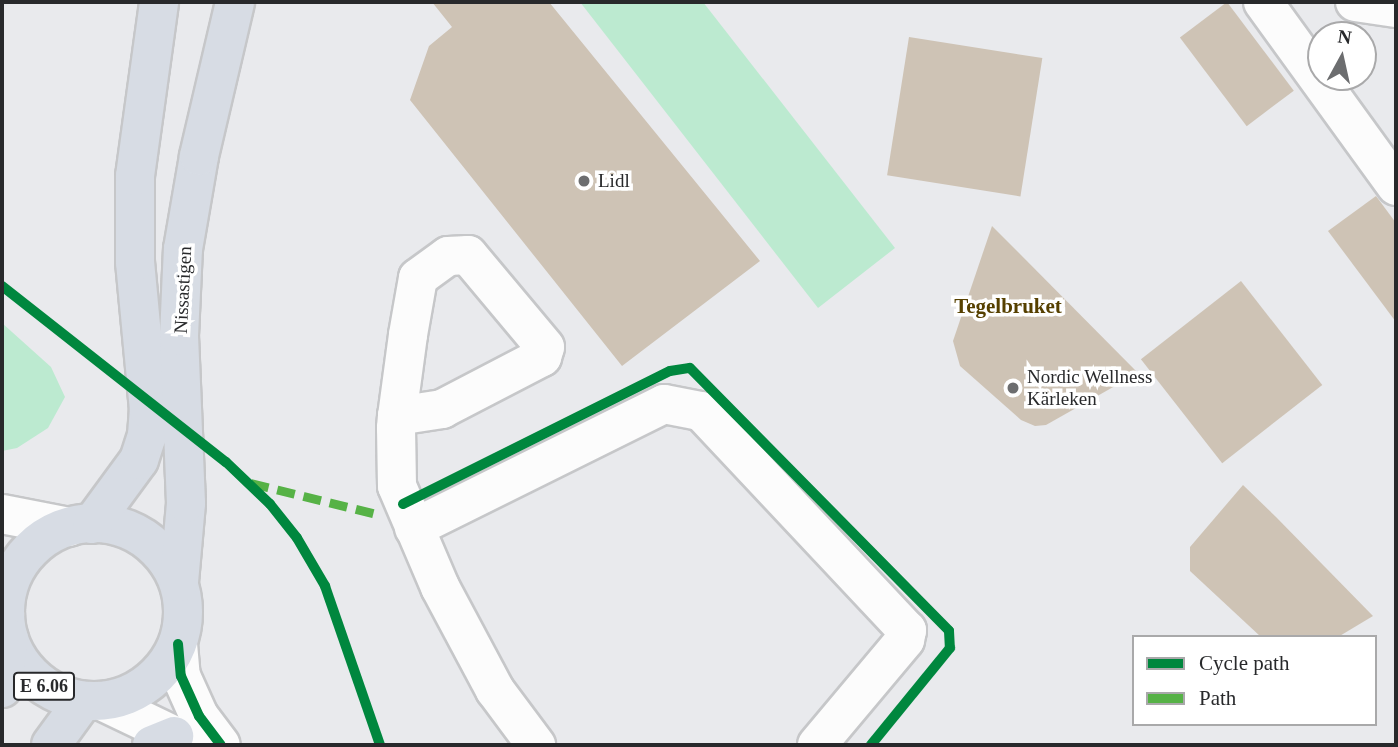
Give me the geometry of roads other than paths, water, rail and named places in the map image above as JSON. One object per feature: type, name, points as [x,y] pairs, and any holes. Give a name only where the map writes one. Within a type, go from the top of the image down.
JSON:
[{"type":"highway","name":"E 6.06","points":[[80,525],[139,460],[146,436],[149,410],[135,262],[135,176],[159,2]]},
{"type":"highway","name":"Nissastigen","points":[[178,582],[186,503],[180,336],[183,249],[199,156],[235,2]]},
{"type":"highway","name":"E 6.06","points":[[2,688],[5,620],[9,585],[22,560],[43,539],[80,525],[120,527],[145,539],[165,558],[178,582],[183,624],[178,644],[160,672],[134,692],[92,701],[63,696],[29,674],[5,620]]},
{"type":"highway","name":"E 6.06","points":[[51,745],[92,701]]},
{"type":"street","points":[[1263,2],[1268,15],[1396,186]]},
{"type":"street","points":[[1355,2],[1396,8]]},
{"type":"street","points":[[397,416],[442,410],[542,357],[545,347],[468,255],[448,256],[418,278],[397,416],[397,486],[414,528],[495,690],[536,745]]},
{"type":"street","points":[[414,528],[664,404],[701,411],[907,629],[905,640],[817,745]]},
{"type":"street","points":[[2,514],[80,525]]},
{"type":"street","points":[[178,644],[181,676],[199,716],[221,745]]},
{"type":"street","points":[[92,701],[173,742]]},
{"type":"place","name":"Lidl","points":[[584,181]]},
{"type":"place","name":"Nordic Wellness Kärleken","points":[[1013,388]]},
{"type":"district","name":"Tegelbruket","points":[[1008,306]]}]
